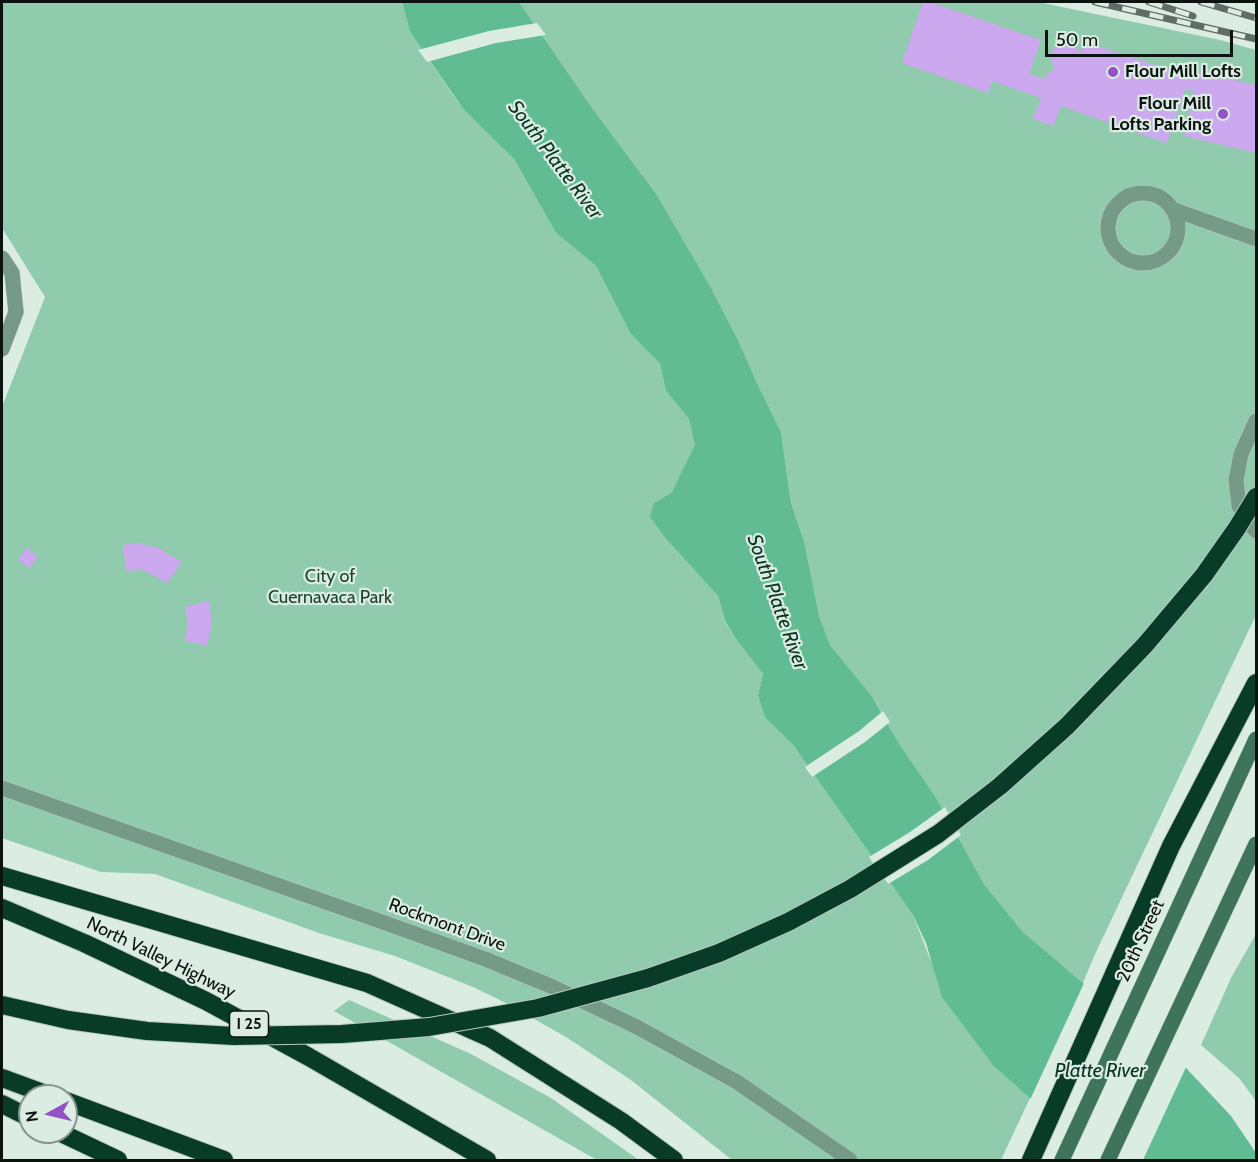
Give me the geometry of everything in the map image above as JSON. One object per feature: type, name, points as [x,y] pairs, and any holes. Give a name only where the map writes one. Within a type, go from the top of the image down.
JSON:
[{"type":"highway","points":[[2,1005],[68,1020],[147,1031],[234,1036],[342,1034],[429,1027],[520,1012],[608,990],[719,953],[788,922],[850,889],[938,834],[1000,786],[1067,726],[1145,645],[1204,575],[1257,497]]},
{"type":"highway","points":[[1031,1161],[1171,846],[1257,683]]},
{"type":"highway","points":[[2,876],[367,983],[490,1038],[621,1121],[674,1161]]},
{"type":"highway","name":"North Valley Highway","points":[[2,908],[84,943],[206,1001],[309,1056],[486,1161]]},
{"type":"highway","points":[[2,1078],[18,1084]]},
{"type":"highway","points":[[2,1104],[18,1112]]},
{"type":"highway","points":[[78,1106],[224,1161]]},
{"type":"highway","points":[[78,1141],[118,1161]]},
{"type":"main road","name":"20th Street","points":[[1062,1161],[1257,739]]},
{"type":"main road","points":[[1108,1161],[1257,844]]},
{"type":"street","points":[[1172,209],[1177,220],[1178,232],[1167,253],[1157,260],[1146,263],[1134,262],[1123,257],[1114,249],[1109,238],[1110,216],[1115,206],[1133,194],[1144,193],[1155,195],[1172,209],[1257,239]]},
{"type":"street","points":[[2,258],[16,312],[2,349]]},
{"type":"street","points":[[1257,422],[1241,454],[1236,480],[1239,506],[1251,526],[1257,531]]},
{"type":"street","name":"Rockmont Drive","points":[[2,788],[485,959],[553,987],[637,1027],[737,1082],[850,1161]]},
{"type":"green space","name":"City of Cuernavaca Park","points":[[2,2],[402,2],[410,32],[453,95],[464,110],[514,159],[556,233],[596,266],[630,333],[660,364],[666,391],[689,419],[696,445],[672,492],[654,503],[667,540],[718,596],[725,622],[763,674],[758,695],[766,717],[793,745],[913,915],[930,959],[1017,1085],[1030,1098],[1001,1160],[732,1160],[631,1080],[566,1037],[473,987],[395,956],[319,933],[155,874],[101,872],[2,838],[2,407],[45,297],[2,228]]},
{"type":"green space","points":[[519,2],[1038,2],[1220,40],[1256,50],[1256,615],[1083,983],[1022,931],[984,884],[937,799],[898,742],[871,695],[830,645],[819,615],[804,541],[791,503],[781,432],[737,338],[710,286],[657,195],[595,112]]},
{"type":"green space","points":[[1256,934],[1256,1101],[1239,1078],[1201,1045],[1231,978]]},
{"type":"green space","points":[[349,1000],[471,1054],[551,1098],[639,1160],[597,1160],[334,1011]]},
{"type":"water","name":"Platte River","points":[[402,2],[519,2],[595,112],[657,195],[710,286],[737,338],[781,432],[791,503],[804,541],[819,615],[830,645],[871,695],[898,742],[937,799],[984,884],[1022,931],[1083,983],[1145,1024],[1231,1116],[1256,1153],[1256,1160],[1111,1160],[1030,1098],[993,1065],[942,997],[926,943],[913,915],[793,745],[765,717],[758,695],[763,674],[725,621],[718,596],[667,540],[650,517],[654,503],[672,492],[695,445],[689,419],[666,391],[660,364],[630,333],[596,266],[556,233],[514,159],[464,110],[410,32]]},
{"type":"pier","points":[[537,23],[546,35],[496,43],[427,62],[418,50],[489,31]]},
{"type":"pier","points":[[883,711],[890,722],[865,742],[812,777],[805,767],[859,731]]},
{"type":"pier","points":[[945,807],[961,835],[928,860],[888,884],[869,857]]},
{"type":"pier","points":[[1085,981],[1147,1021],[1187,1065],[1143,1160],[1106,1160],[1029,1102]]},
{"type":"building","name":"Flour Mill Lofts","points":[[923,2],[930,2],[1041,40],[1029,74],[1045,79],[1047,73],[1053,71],[1050,56],[1053,49],[1065,44],[1074,45],[1081,53],[1085,42],[1195,78],[1197,72],[1256,85],[1256,153],[1184,136],[1194,92],[1185,89],[1167,143],[1061,106],[1053,126],[1033,119],[1041,98],[992,81],[988,93],[902,63]]},
{"type":"building","points":[[138,543],[159,548],[182,562],[167,583],[143,570],[126,571],[123,545]]},
{"type":"building","points":[[26,548],[38,556],[30,568],[18,560]]},
{"type":"building","points":[[209,601],[212,623],[207,646],[184,640],[188,626],[185,607]]},
{"type":"railway","points":[[1095,2],[1256,39]]},
{"type":"railway","points":[[1149,2],[1193,16]]},
{"type":"railway","points":[[1201,2],[1256,18]]},
{"type":"place","name":"Flour Mill Lofts","points":[[1113,72]]},
{"type":"place","name":"Flour Mill Lofts Parking","points":[[1223,114]]},
{"type":"water label","name":"South Platte River","points":[[555,160]]},
{"type":"water label","name":"South Platte River","points":[[777,602]]}]
